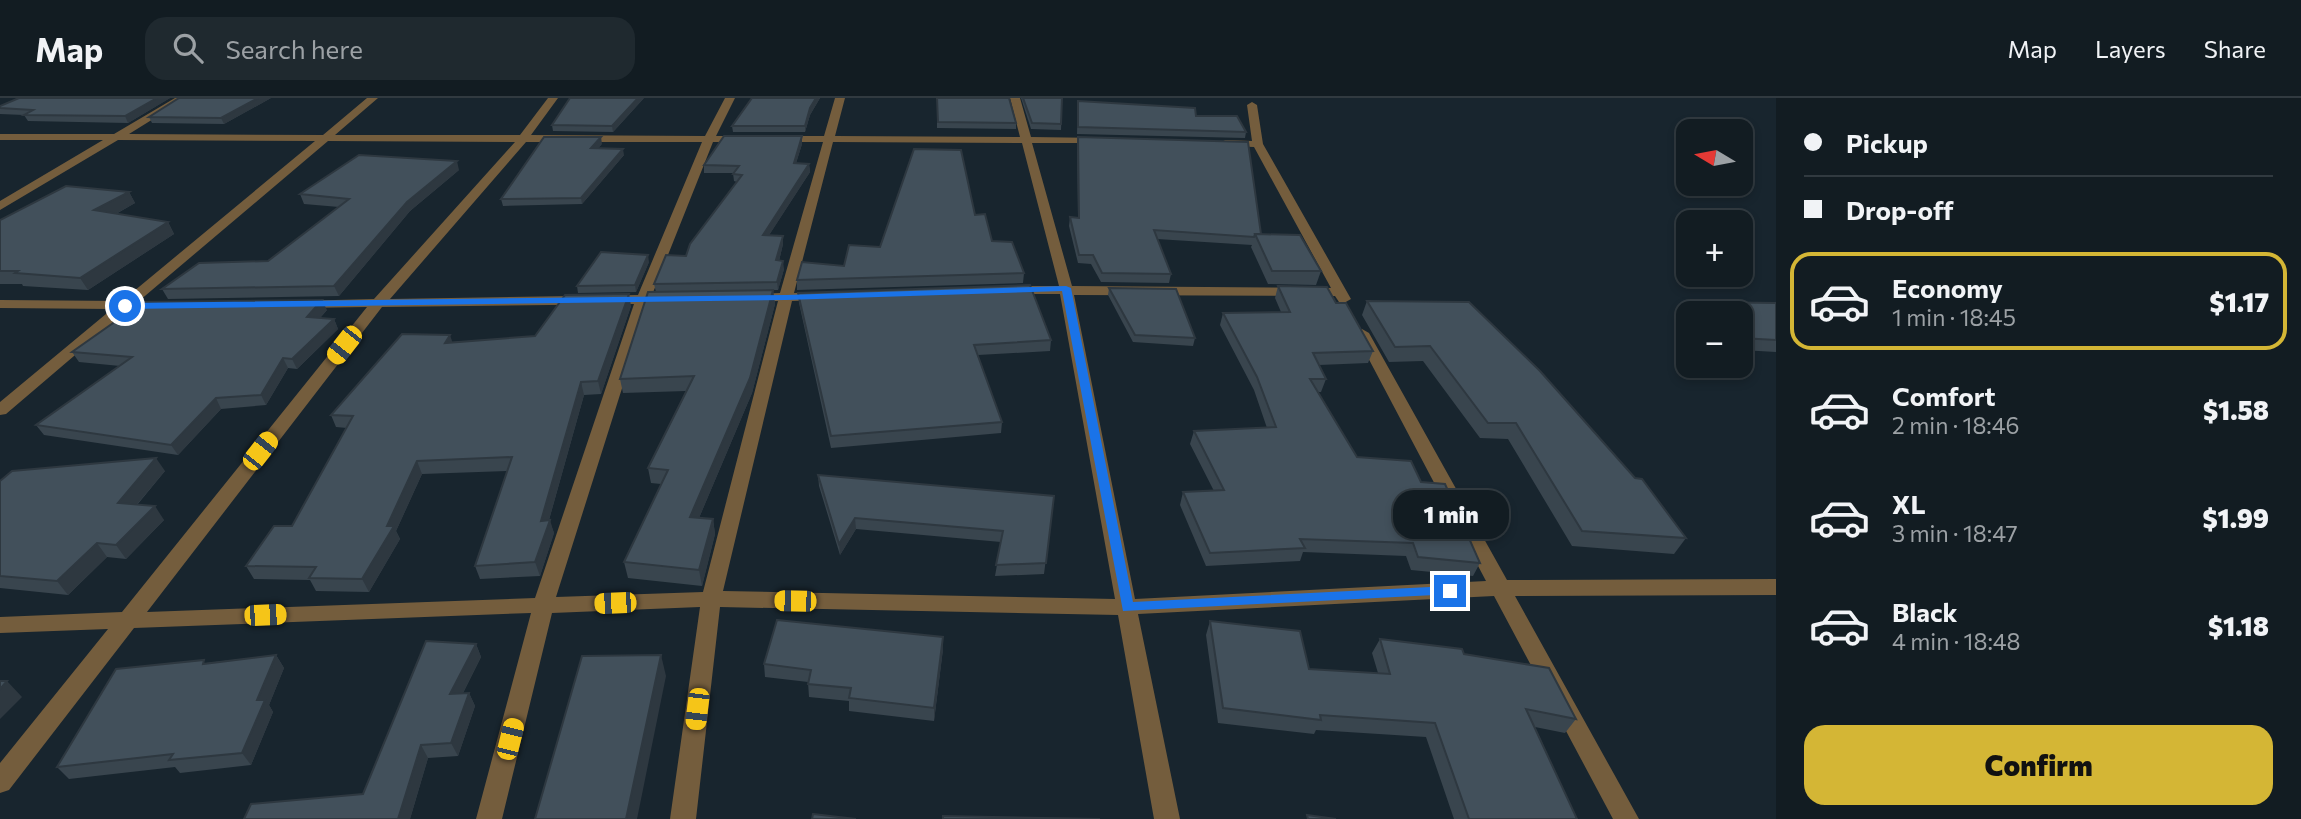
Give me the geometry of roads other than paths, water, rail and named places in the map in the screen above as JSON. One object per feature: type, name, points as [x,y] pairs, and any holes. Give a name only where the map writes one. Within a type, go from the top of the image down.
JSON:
[{"type":"street","points":[[0,206],[182,98]]},
{"type":"street","points":[[0,410],[373,98]]},
{"type":"street","points":[[0,782],[378,303],[523,139],[553,98]]},
{"type":"street","points":[[489,819],[544,606],[643,299],[709,139],[730,98]]},
{"type":"street","points":[[683,819],[711,600],[786,297],[840,98]]},
{"type":"street","points":[[1014,98],[1066,288],[1167,819]]},
{"type":"street","points":[[1252,105],[1258,144],[1503,588],[1626,819]]},
{"type":"street","points":[[0,137],[1106,140]]},
{"type":"street","points":[[1217,143],[1258,144]]},
{"type":"street","points":[[986,291],[1066,288],[1340,292]]},
{"type":"street","points":[[734,298],[839,296]]},
{"type":"street","points":[[285,304],[682,299]]},
{"type":"street","points":[[0,304],[178,305]]},
{"type":"street","points":[[0,625],[711,600],[1128,607],[1503,588],[1776,586]]}]
